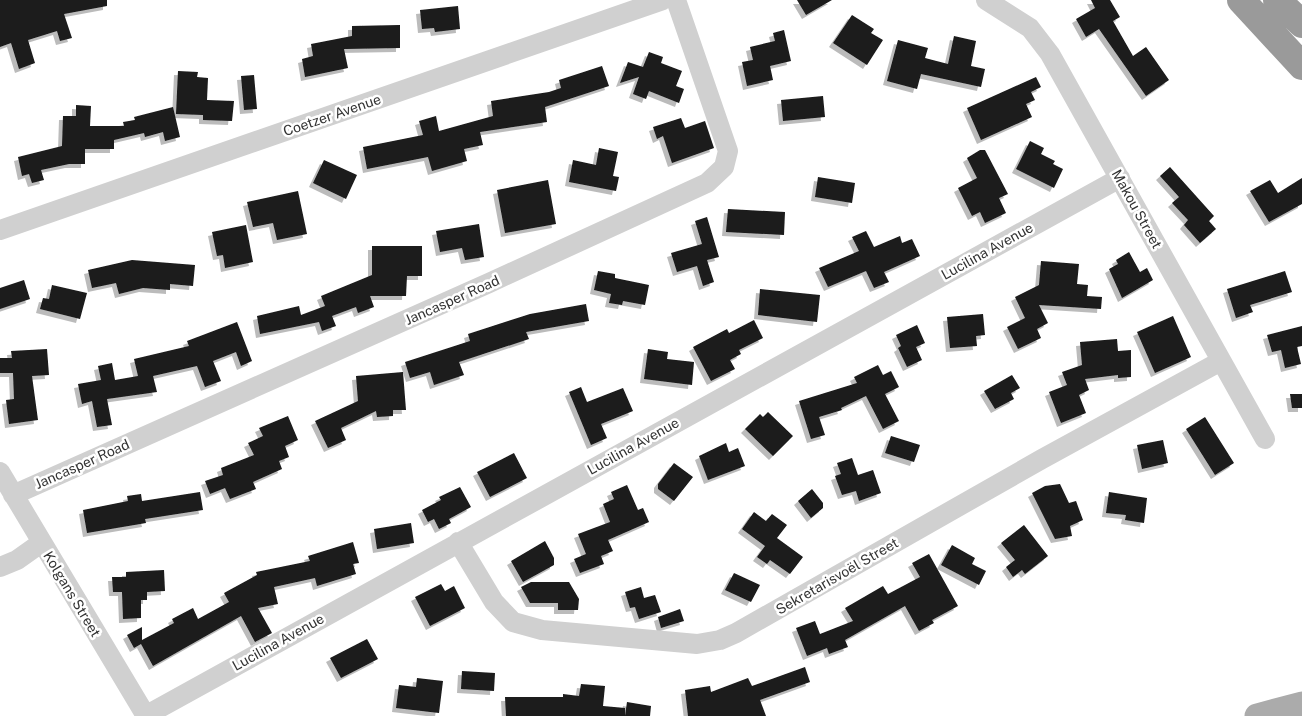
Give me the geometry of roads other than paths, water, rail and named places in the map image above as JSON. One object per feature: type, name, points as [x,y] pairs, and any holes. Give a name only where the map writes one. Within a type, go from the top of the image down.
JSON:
[{"type":"highway","points":[[1241,0],[1302,66]]},
{"type":"highway","points":[[1251,0],[1302,53]]},
{"type":"highway","points":[[1277,0],[1302,24]]},
{"type":"main road","points":[[1257,716],[1302,704]]},
{"type":"street","name":"Coetzer Avenue","points":[[0,230],[663,0]]},
{"type":"street","name":"Jancasper Road","points":[[13,495],[670,202],[712,179],[724,166],[728,151],[676,0]]},
{"type":"street","name":"Makou Street","points":[[986,0],[1020,20],[1039,38],[1120,178],[1265,439]]},
{"type":"street","name":"Lucilina Avenue","points":[[146,716],[1120,178]]},
{"type":"street","name":"Sekretarisvoël Street","points":[[458,542],[494,602],[513,622],[542,630],[697,644],[709,642],[736,633],[1042,459],[1221,361]]},
{"type":"street","name":"Kolgans Street","points":[[0,472],[146,716]]},
{"type":"street","points":[[0,567],[17,560],[41,543]]}]
